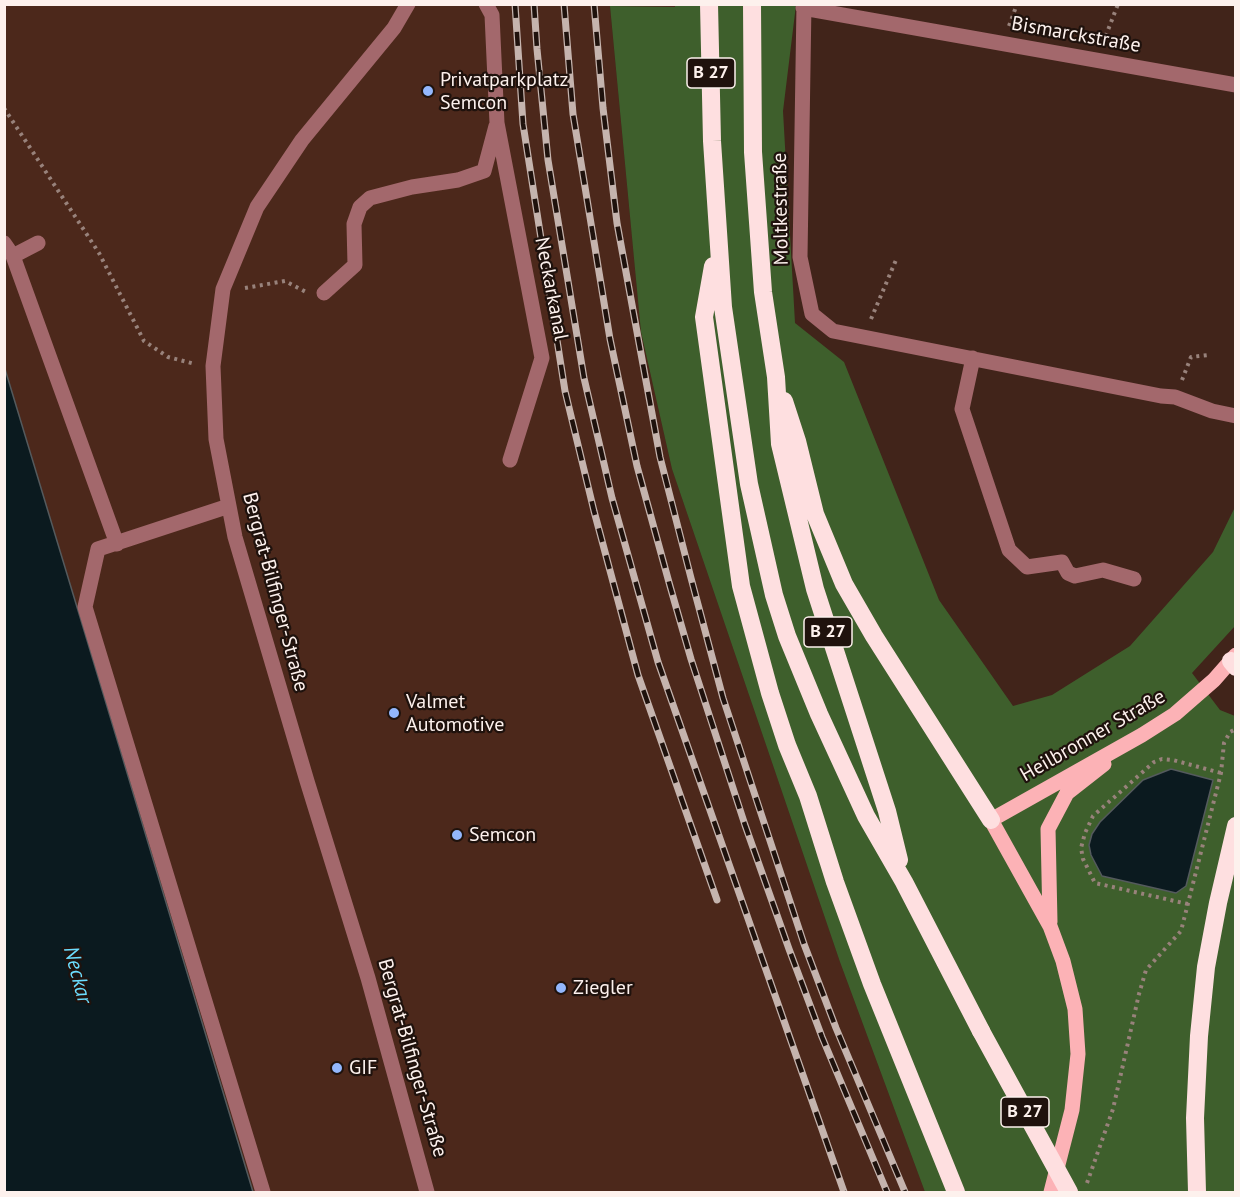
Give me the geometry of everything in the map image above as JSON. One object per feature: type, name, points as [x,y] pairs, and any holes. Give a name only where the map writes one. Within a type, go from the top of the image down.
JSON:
[{"type":"highway","name":"B 27","points":[[709,4],[712,141],[723,307],[749,484],[774,595],[787,636],[819,714],[866,816],[904,882],[981,1031],[1077,1189]]},
{"type":"highway","name":"B 27","points":[[752,4],[753,153],[763,292],[776,377],[780,444],[815,589],[887,811],[904,882]]},
{"type":"highway","points":[[717,240],[704,316],[741,586],[770,693],[808,796],[835,882],[872,984],[956,1192]]},
{"type":"highway","points":[[776,377],[797,441],[815,514],[844,584],[874,636],[991,820]]},
{"type":"highway","points":[[1197,1192],[1195,1118],[1201,1013],[1206,967],[1236,826]]},
{"type":"main road","name":"Heilbronner Straße","points":[[991,820],[1175,714],[1234,661]]},
{"type":"main road","points":[[1050,926],[1048,829],[1067,793],[1142,735]]},
{"type":"main road","points":[[991,820],[1050,926],[1063,961],[1076,1009],[1078,1054],[1072,1110],[1052,1192]]},
{"type":"street","name":"Bergrat-Bilfinger-Straße","points":[[408,4],[394,28],[302,140],[257,207],[223,289],[213,366],[216,439],[235,537],[306,781],[368,978],[427,1192]]},
{"type":"street","name":"Neckarkanal","points":[[486,4],[492,15],[497,123],[542,358],[510,460]]},
{"type":"street","name":"Bismarckstraße","points":[[803,6],[1236,86]]},
{"type":"street","name":"Moltkestraße","points":[[803,6],[800,256],[812,314],[833,331],[1175,397],[1212,411],[1236,416]]},
{"type":"street","name":"Neckarkanal","points":[[324,293],[355,265],[354,224],[360,207],[370,198],[412,187],[458,180],[484,171],[497,123]]},
{"type":"street","points":[[4,243],[13,256],[117,544]]},
{"type":"street","points":[[13,256],[39,243]]},
{"type":"street","points":[[973,358],[962,410],[1009,550],[1028,567],[1062,562],[1068,573],[1075,576],[1103,570],[1134,579]]},
{"type":"street","points":[[229,507],[98,549],[85,607],[263,1192]]},
{"type":"path","points":[[1096,60],[1118,4]]},
{"type":"path","points":[[4,108],[99,254],[144,341],[168,357],[213,366]]},
{"type":"path","points":[[864,337],[896,260]]},
{"type":"path","points":[[223,289],[257,287],[285,281],[309,294],[324,293]]},
{"type":"path","points":[[1175,397],[1191,357],[1208,355]]},
{"type":"path","points":[[1077,1189],[1113,1109],[1146,970],[1181,931],[1221,773],[1224,743],[1230,732],[1236,729]]},
{"type":"path","points":[[1188,904],[1095,883],[1083,859],[1081,848],[1093,816],[1154,762],[1162,759],[1173,760],[1221,773]]},
{"type":"shaded area","points":[[4,5],[675,5],[675,7],[610,7],[641,332],[672,469],[840,962],[925,1192],[253,1192],[5,369]]},
{"type":"green space","points":[[675,4],[796,5],[783,111],[795,323],[844,362],[939,600],[1013,706],[1052,695],[1130,646],[1213,552],[1235,507],[1235,626],[1192,673],[1220,710],[1235,716],[1235,1192],[925,1192],[840,962],[672,469],[641,332],[610,6],[675,7]]},
{"type":"water","name":"Neckar","points":[[5,369],[119,746],[253,1192],[5,1192]]},
{"type":"water","points":[[1171,769],[1213,780],[1186,886],[1176,893],[1102,876],[1091,855],[1089,845],[1092,834],[1100,822],[1143,780]]},
{"type":"railway","points":[[515,4],[523,124],[565,391],[638,675],[717,900]]},
{"type":"railway","points":[[534,4],[548,160],[584,378],[612,498],[658,662],[844,1192]]},
{"type":"railway","points":[[564,4],[573,114],[610,339],[637,466],[691,659],[745,825],[822,1037],[887,1192]]},
{"type":"railway","points":[[594,4],[603,108],[617,223],[660,457],[691,578],[723,698],[804,944],[836,1028],[905,1192]]},
{"type":"place","name":"Privatparkplatz Semcon","points":[[428,91]]},
{"type":"place","name":"Valmet Automotive","points":[[394,713]]},
{"type":"place","name":"Semcon","points":[[457,835]]},
{"type":"place","name":"Ziegler","points":[[561,988]]},
{"type":"place","name":"GIF","points":[[337,1068]]}]
